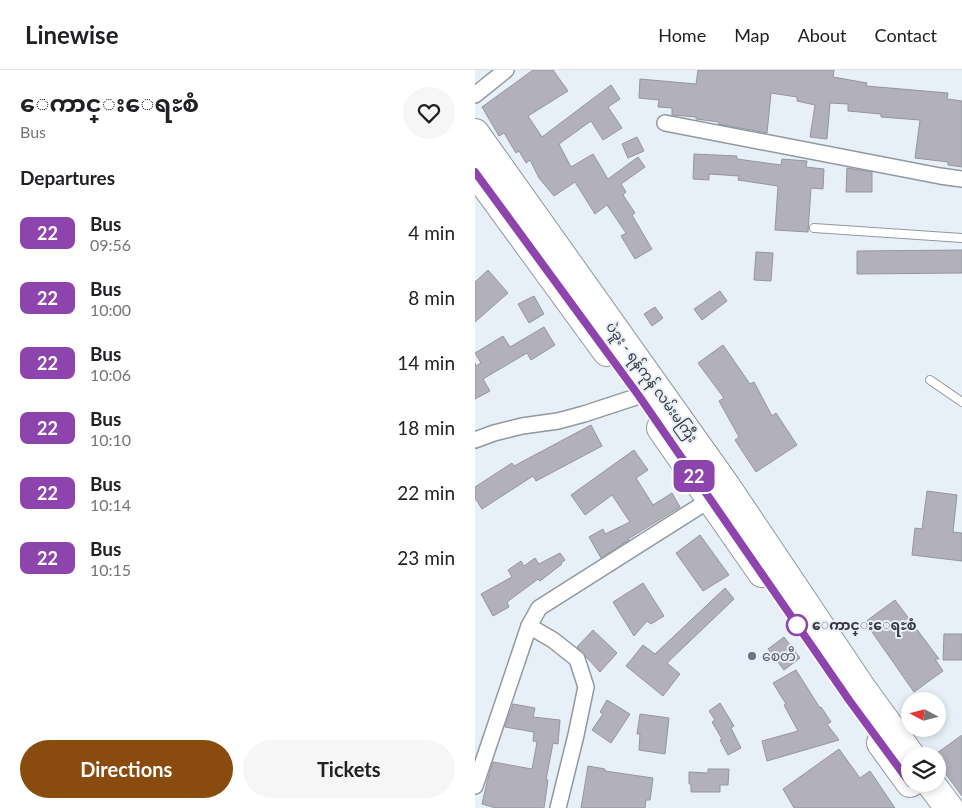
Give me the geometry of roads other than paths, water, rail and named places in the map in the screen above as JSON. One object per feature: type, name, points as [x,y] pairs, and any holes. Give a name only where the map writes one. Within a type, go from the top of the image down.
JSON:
[{"type":"highway","name":"ပဲခူး - ရန်ကုန် လမ်းမကြီး","points":[[475,133],[726,486],[863,690],[904,747]]},
{"type":"highway","name":"ပဲခူး - ရန်ကုန် လမ်းမကြီး","points":[[475,172],[639,396],[849,700],[901,771]]},
{"type":"highway","name":"ပဲခူး - ရန်ကုန် လမ်းမကြီး","points":[[916,792],[928,808]]},
{"type":"highway","points":[[937,792],[949,808]]},
{"type":"street","points":[[475,95],[506,70]]},
{"type":"street","points":[[665,123],[940,176],[962,178]]},
{"type":"street","points":[[475,440],[523,426],[558,421],[639,396]]},
{"type":"street","points":[[475,786],[529,626],[539,608],[711,500]]},
{"type":"street","points":[[529,626],[553,640],[577,659],[585,687],[558,808]]},
{"type":"lane","points":[[814,228],[962,238]]},
{"type":"lane","points":[[930,380],[962,402]]},
{"type":"place","name":"ေကာင္းေရႊစံ","points":[[797,625]]},
{"type":"place","name":"စေတီ","points":[[752,656]]}]
